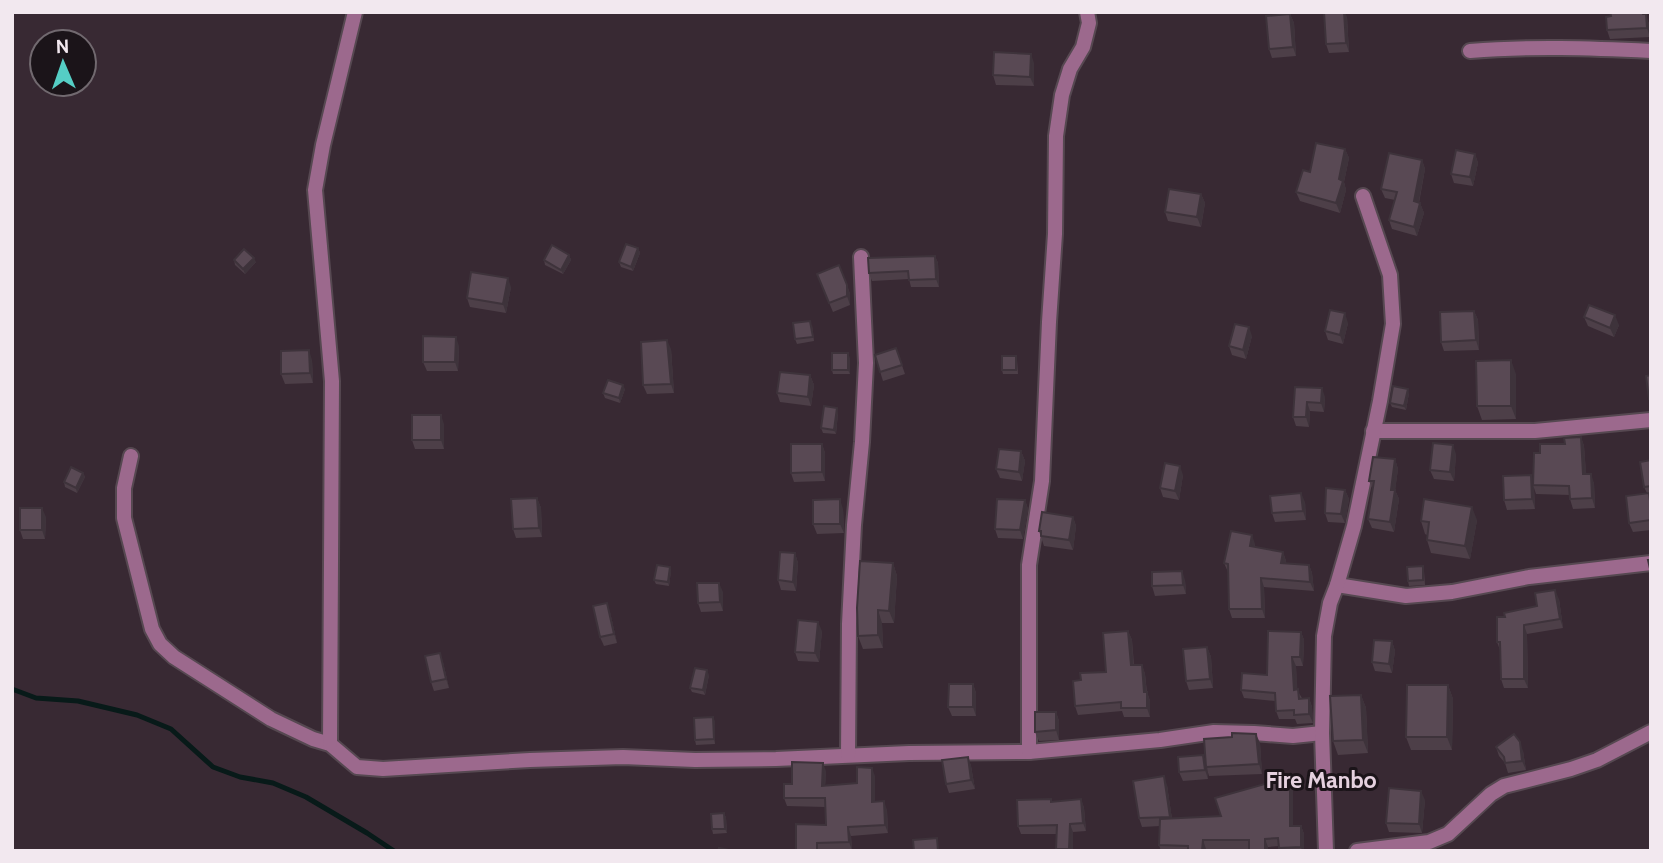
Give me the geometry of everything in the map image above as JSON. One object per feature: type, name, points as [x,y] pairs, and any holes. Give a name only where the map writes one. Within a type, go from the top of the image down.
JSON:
[{"type":"street","points":[[330,744],[332,380],[315,190],[355,12]]},
{"type":"street","points":[[1029,752],[1029,565],[1042,481],[1055,234],[1056,136],[1062,95],[1070,69],[1083,47],[1088,23],[1087,12]]},
{"type":"street","points":[[1470,51],[1581,47],[1651,51]]},
{"type":"street","points":[[1326,851],[1322,733],[1324,636],[1330,603],[1338,585],[1354,526],[1393,324],[1390,275],[1363,196]]},
{"type":"street","points":[[848,755],[850,612],[866,363],[861,257]]},
{"type":"street","points":[[1373,431],[1535,431],[1651,419]]},
{"type":"street","points":[[131,456],[124,488],[124,518],[152,629],[160,644],[174,657],[271,719],[330,744],[357,767],[383,769],[623,757],[735,760],[1029,752],[1160,740],[1214,732],[1293,736],[1322,733]]},
{"type":"street","points":[[1338,585],[1406,596],[1452,592],[1529,577],[1651,563]]},
{"type":"street","points":[[1357,851],[1429,842],[1448,834],[1491,794],[1504,786],[1597,760],[1651,732]]},
{"type":"building","points":[[1324,12],[1344,12],[1346,43],[1326,44]]},
{"type":"building","points":[[1610,12],[1642,12],[1646,14],[1647,28],[1607,30],[1606,17],[1611,16]]},
{"type":"building","points":[[1290,14],[1293,47],[1269,49],[1266,16]]},
{"type":"building","points":[[994,52],[1031,54],[1030,77],[993,75]]},
{"type":"building","points":[[1316,143],[1345,149],[1339,179],[1343,181],[1336,203],[1296,192],[1303,170],[1310,172]]},
{"type":"building","points":[[1456,150],[1475,154],[1470,177],[1451,174]]},
{"type":"building","points":[[1389,153],[1422,160],[1414,201],[1420,203],[1414,227],[1389,220],[1397,192],[1381,189]]},
{"type":"building","points":[[1169,189],[1201,194],[1197,217],[1165,212]]},
{"type":"building","points":[[626,244],[638,248],[631,267],[619,262]]},
{"type":"building","points":[[552,245],[569,255],[561,270],[544,260]]},
{"type":"building","points":[[244,249],[254,258],[243,269],[234,260]]},
{"type":"building","points":[[935,256],[936,279],[909,280],[908,271],[869,273],[868,258]]},
{"type":"building","points":[[839,265],[847,285],[847,296],[829,303],[817,274]]},
{"type":"building","points":[[471,272],[508,278],[503,304],[467,298]]},
{"type":"building","points":[[1589,305],[1615,315],[1610,328],[1584,317]]},
{"type":"building","points":[[1330,310],[1345,313],[1340,335],[1325,331]]},
{"type":"building","points":[[1474,311],[1476,340],[1441,342],[1440,312]]},
{"type":"building","points":[[810,321],[813,337],[795,339],[793,323]]},
{"type":"building","points":[[1235,324],[1249,327],[1243,350],[1229,346]]},
{"type":"building","points":[[423,336],[456,337],[455,362],[423,362]]},
{"type":"building","points":[[667,340],[671,384],[643,385],[641,342]]},
{"type":"building","points":[[896,348],[902,365],[880,372],[875,355]]},
{"type":"building","points":[[309,350],[310,373],[281,374],[281,351]]},
{"type":"building","points":[[832,353],[848,353],[848,370],[832,370]]},
{"type":"building","points":[[1002,356],[1016,356],[1016,370],[1002,370]]},
{"type":"building","points":[[1511,360],[1511,406],[1477,406],[1476,361]]},
{"type":"building","points":[[780,372],[810,375],[808,397],[777,393]]},
{"type":"building","points":[[1651,375],[1651,399],[1649,399],[1646,376]]},
{"type":"building","points":[[608,380],[623,385],[619,398],[603,393]]},
{"type":"building","points":[[1393,386],[1408,389],[1404,406],[1390,403]]},
{"type":"building","points":[[1295,387],[1322,388],[1321,403],[1307,402],[1306,417],[1293,417]]},
{"type":"building","points":[[824,406],[837,408],[834,430],[821,428]]},
{"type":"building","points":[[412,415],[441,415],[441,440],[412,440]]},
{"type":"building","points":[[1581,437],[1583,474],[1591,474],[1592,498],[1570,499],[1569,486],[1533,485],[1534,453],[1540,453],[1540,444],[1565,444],[1564,438]]},
{"type":"building","points":[[1433,443],[1453,445],[1450,472],[1430,470]]},
{"type":"building","points":[[791,444],[822,444],[822,472],[791,473]]},
{"type":"building","points":[[999,449],[1021,451],[1019,472],[996,469]]},
{"type":"building","points":[[1373,457],[1395,459],[1391,490],[1395,490],[1390,522],[1368,519],[1374,481],[1369,481]]},
{"type":"building","points":[[1651,460],[1651,486],[1644,487],[1640,462]]},
{"type":"building","points":[[1165,463],[1180,466],[1175,491],[1160,488]]},
{"type":"building","points":[[71,467],[83,473],[76,488],[64,482]]},
{"type":"building","points":[[1531,475],[1532,499],[1504,500],[1503,476]]},
{"type":"building","points":[[1326,488],[1345,490],[1341,514],[1325,513]]},
{"type":"building","points":[[1301,493],[1303,511],[1272,513],[1270,496]]},
{"type":"building","points":[[1649,493],[1651,520],[1629,523],[1626,496]]},
{"type":"building","points":[[537,498],[539,528],[513,529],[511,499]]},
{"type":"building","points":[[840,499],[840,524],[813,524],[813,500]]},
{"type":"building","points":[[997,499],[1025,500],[1020,530],[995,529]]},
{"type":"building","points":[[1424,499],[1472,507],[1465,546],[1427,540],[1429,522],[1421,521]]},
{"type":"building","points":[[20,508],[42,508],[42,530],[20,530]]},
{"type":"building","points":[[1042,512],[1073,517],[1069,540],[1041,536],[1039,531]]},
{"type":"building","points":[[1231,531],[1252,535],[1250,546],[1283,552],[1281,563],[1309,565],[1310,582],[1261,578],[1262,609],[1229,609],[1228,564],[1224,563]]},
{"type":"building","points":[[780,552],[795,553],[793,582],[778,580]]},
{"type":"building","points":[[860,561],[893,563],[889,611],[878,610],[878,635],[858,636]]},
{"type":"building","points":[[657,565],[670,567],[668,582],[654,580]]},
{"type":"building","points":[[1423,566],[1423,580],[1408,581],[1407,567]]},
{"type":"building","points":[[1182,571],[1183,585],[1152,586],[1152,572]]},
{"type":"building","points":[[697,583],[719,583],[720,602],[698,603]]},
{"type":"building","points":[[1555,590],[1560,619],[1524,625],[1524,679],[1501,679],[1497,617],[1505,617],[1504,613],[1537,606],[1535,593]]},
{"type":"building","points":[[607,603],[614,634],[600,637],[593,606]]},
{"type":"building","points":[[798,620],[818,622],[815,653],[795,652]]},
{"type":"building","points":[[1128,631],[1131,665],[1142,665],[1147,708],[1121,708],[1121,702],[1075,706],[1073,681],[1081,680],[1080,673],[1106,672],[1103,633]]},
{"type":"building","points":[[1268,631],[1301,632],[1300,657],[1292,657],[1294,690],[1298,689],[1299,699],[1309,698],[1309,714],[1294,715],[1294,710],[1276,711],[1275,693],[1241,690],[1242,673],[1267,675]]},
{"type":"building","points":[[1374,640],[1392,641],[1389,664],[1372,662]]},
{"type":"building","points":[[1207,647],[1210,679],[1186,681],[1183,649]]},
{"type":"building","points":[[440,653],[446,679],[431,682],[425,656]]},
{"type":"building","points":[[695,668],[707,670],[703,690],[690,688]]},
{"type":"building","points":[[949,684],[973,684],[973,707],[948,707]]},
{"type":"building","points":[[1407,685],[1448,685],[1447,737],[1406,737]]},
{"type":"building","points":[[1361,695],[1363,740],[1333,741],[1330,696]]},
{"type":"building","points":[[1035,712],[1056,712],[1056,730],[1035,732]]},
{"type":"building","points":[[713,717],[714,739],[695,740],[694,718]]},
{"type":"building","points":[[1232,733],[1256,734],[1259,764],[1206,767],[1204,739],[1232,737]]},
{"type":"building","points":[[1514,734],[1520,742],[1522,761],[1505,763],[1496,747]]},
{"type":"building","points":[[1203,755],[1205,770],[1179,772],[1178,757]]},
{"type":"building","points":[[968,757],[971,780],[946,784],[942,760]]},
{"type":"building","points":[[792,762],[823,763],[822,786],[857,783],[857,767],[872,768],[872,802],[884,801],[885,825],[848,827],[849,842],[817,843],[817,851],[796,851],[796,824],[826,825],[825,798],[784,798],[784,784],[792,784]]},
{"type":"building","points":[[1164,776],[1170,817],[1139,818],[1133,781]]},
{"type":"building","points":[[1290,777],[1290,826],[1301,826],[1301,847],[1279,848],[1278,838],[1265,839],[1265,851],[1249,851],[1249,840],[1203,840],[1202,851],[1188,851],[1188,846],[1159,845],[1160,819],[1221,816],[1215,798]]},
{"type":"building","points":[[1389,788],[1421,791],[1419,824],[1386,823]]},
{"type":"building","points":[[1051,799],[1051,802],[1081,799],[1083,823],[1070,824],[1069,849],[1056,849],[1057,825],[1018,826],[1017,800]]},
{"type":"building","points":[[724,813],[725,829],[712,829],[711,814]]},
{"type":"building","points":[[937,838],[938,851],[914,851],[913,840]]},
{"type":"waterway","points":[[12,689],[36,698],[78,701],[137,715],[171,729],[213,767],[240,777],[273,783],[306,797],[394,851]]},
{"type":"district","name":"Fire Manbo","points":[[1321,780]]}]
